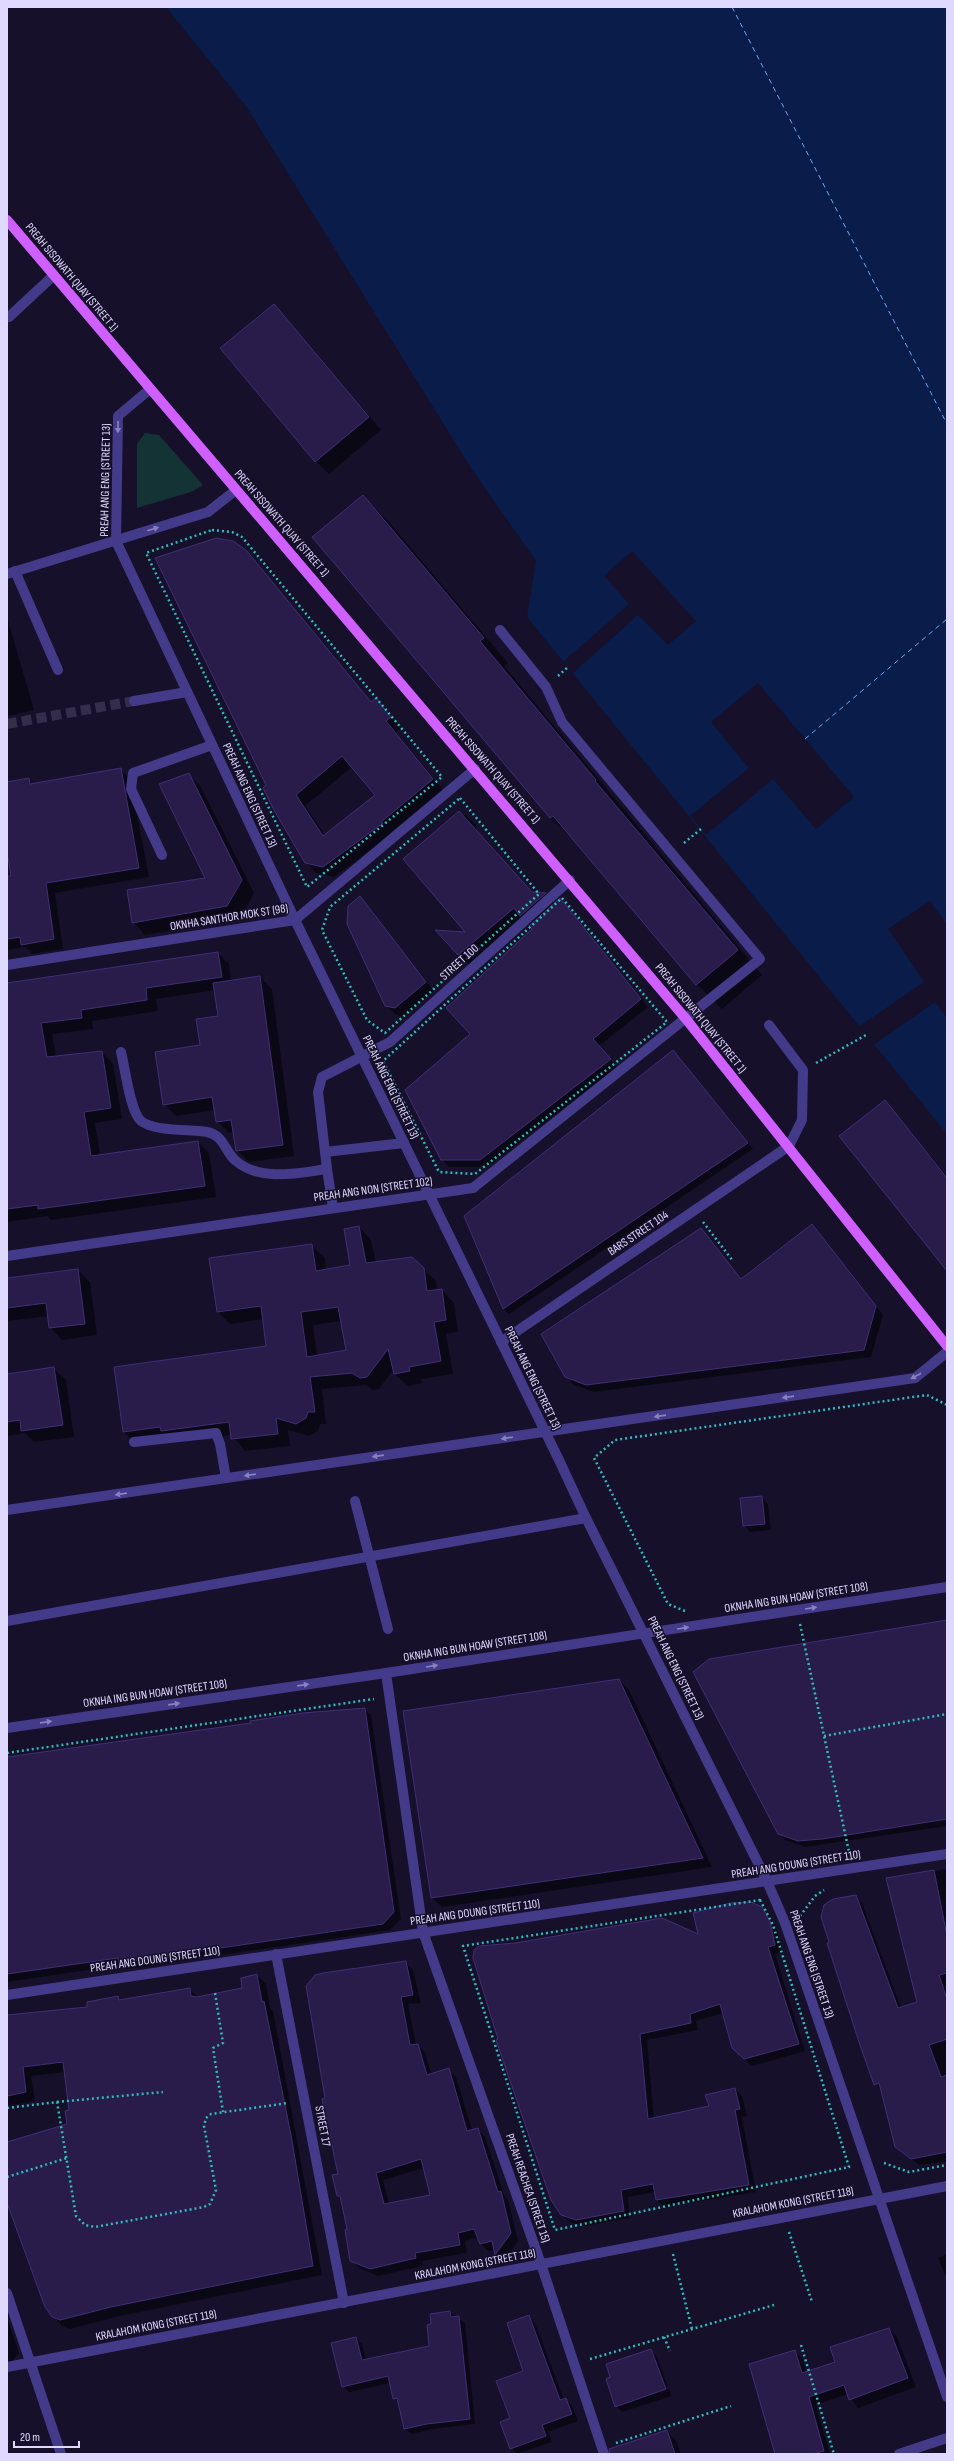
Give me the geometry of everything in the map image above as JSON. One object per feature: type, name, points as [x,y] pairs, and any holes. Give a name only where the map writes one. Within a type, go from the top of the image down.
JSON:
[{"type":"main road","name":"PREAH SISOWATH QUAY (STREET 1)","points":[[7,220],[570,880],[686,1019],[789,1146],[947,1346]]},
{"type":"street","points":[[8,316],[54,275]]},
{"type":"street","name":"PREAH ANG ENG (STREET 13)","points":[[150,389],[118,416],[116,541],[295,920],[362,1058],[546,1432],[586,1518],[767,1881],[785,1923],[947,2397]]},
{"type":"street","points":[[58,670],[11,572],[208,512],[236,490]]},
{"type":"street","points":[[500,630],[546,687],[562,722],[673,853]]},
{"type":"street","points":[[134,701],[187,692]]},
{"type":"street","points":[[162,855],[131,789],[133,773],[212,745]]},
{"type":"street","name":"OKNHA SANTHOR MOK ST (98)","points":[[7,965],[295,920],[475,770]]},
{"type":"street","name":"PREAH ANG NON (STREET 102)","points":[[7,1256],[473,1188],[760,959],[673,853]]},
{"type":"street","name":"STREET 100","points":[[333,1208],[318,1092],[322,1077],[337,1068],[362,1058],[390,1042],[570,880]]},
{"type":"street","points":[[769,1025],[803,1070],[802,1120],[789,1146]]},
{"type":"street","points":[[121,1052],[134,1108],[142,1121],[152,1126],[208,1132],[224,1143],[236,1162],[274,1176],[327,1169]]},
{"type":"street","points":[[325,1152],[404,1143]]},
{"type":"street","name":"BARS STREET 104","points":[[501,1342],[789,1146]]},
{"type":"street","points":[[7,1510],[915,1378],[947,1352]]},
{"type":"street","points":[[134,1442],[216,1432],[219,1437],[226,1478]]},
{"type":"street","points":[[355,1501],[388,1628]]},
{"type":"street","points":[[7,1622],[586,1518]]},
{"type":"street","name":"OKNHA ING BUN HOAW (STREET 108)","points":[[7,1728],[386,1673],[947,1587]]},
{"type":"street","name":"PREAH REACHEA (STREET 15)","points":[[386,1673],[423,1932],[541,2264],[603,2451]]},
{"type":"street","name":"PREAH ANG DOUNG (STREET 110)","points":[[7,1994],[947,1854]]},
{"type":"street","name":"STREET 17","points":[[276,1954],[344,2303]]},
{"type":"street","name":"KRALAHOM KONG (STREET 118)","points":[[7,2367],[344,2303],[784,2216],[947,2186]]},
{"type":"street","points":[[7,2293],[61,2454]]},
{"type":"street","points":[[899,2454],[947,2438]]},
{"type":"path","points":[[212,530],[232,532],[242,537],[442,777],[307,887],[146,553],[212,530]]},
{"type":"path","points":[[460,798],[540,894],[385,1033],[366,1020],[322,930],[330,907],[460,798]]},
{"type":"path","points":[[673,853],[701,829]]},
{"type":"path","points":[[562,898],[666,1022],[475,1174],[440,1172],[383,1061],[562,898]]},
{"type":"path","points":[[803,1070],[866,1035]]},
{"type":"path","points":[[700,1219],[733,1261]]},
{"type":"path","points":[[668,1604],[594,1458],[615,1440],[927,1395],[944,1402],[947,1405]]},
{"type":"path","points":[[797,1610],[852,1868]]},
{"type":"path","points":[[7,1753],[378,1698]]},
{"type":"path","points":[[824,1736],[947,1714]]},
{"type":"path","points":[[760,1900],[773,1924],[849,2167],[555,2230],[463,1946],[760,1900]]},
{"type":"path","points":[[800,1916],[802,1923]]},
{"type":"path","points":[[215,1993],[223,2043],[213,2048],[223,2112]]},
{"type":"path","points":[[7,2108],[163,2092]]},
{"type":"path","points":[[56,2102],[76,2216],[85,2225],[95,2227],[204,2208],[210,2204],[216,2190],[204,2126],[206,2118],[211,2114],[305,2100]]},
{"type":"path","points":[[7,2177],[67,2158]]},
{"type":"path","points":[[882,2158],[885,2164],[909,2172],[947,2164]]},
{"type":"path","points":[[784,2216],[812,2302]]},
{"type":"path","points":[[669,2239],[692,2329]]},
{"type":"path","points":[[574,2363],[774,2305]]},
{"type":"path","points":[[664,2337],[670,2351]]},
{"type":"path","points":[[801,2345],[834,2454]]},
{"type":"path","points":[[603,2451],[731,2406]]},
{"type":"green space","points":[[145,433],[159,435],[203,485],[191,492],[137,508],[137,444]]},
{"type":"water","points":[[166,7],[947,7],[947,1134],[527,617],[536,561],[471,468],[246,106]]},
{"type":"pier","points":[[632,551],[696,621],[668,645],[638,615],[573,673],[563,662],[629,604],[604,576]]},
{"type":"pier","points":[[758,683],[854,797],[816,829],[773,779],[706,835],[690,816],[749,768],[711,722]]},
{"type":"pier","points":[[930,901],[947,925],[947,1018],[935,1002],[873,1045],[860,1026],[924,982],[888,929]]},
{"type":"building","points":[[274,304],[369,417],[315,462],[220,348]]},
{"type":"building","points":[[363,495],[484,638],[480,641],[596,780],[595,781],[738,950],[696,985],[553,816],[550,818],[312,537]]},
{"type":"building","points":[[216,538],[233,541],[246,550],[371,702],[376,698],[391,717],[386,721],[433,779],[381,822],[383,823],[323,867],[305,863],[275,812],[263,788],[266,785],[155,558]],"holes":[[[342,756],[375,795],[323,836],[296,795]]]},
{"type":"building","points":[[121,768],[139,868],[46,883],[54,939],[21,945],[20,937],[7,939],[7,876],[11,876],[7,851],[7,782],[29,778],[30,784]]},
{"type":"building","points":[[189,773],[242,880],[227,906],[132,923],[127,890],[205,878],[159,784]]},
{"type":"building","points":[[459,811],[532,892],[546,893],[520,916],[514,908],[458,955],[435,930],[465,932],[403,859]]},
{"type":"building","points":[[360,896],[426,982],[395,1008],[385,1006],[347,924],[348,906]]},
{"type":"building","points":[[560,898],[641,999],[593,1039],[611,1059],[480,1160],[441,1160],[405,1090],[470,1034],[446,1008],[532,929],[529,926]]},
{"type":"building","points":[[218,952],[222,977],[146,988],[147,1000],[81,1010],[82,1018],[41,1023],[47,1057],[102,1051],[111,1108],[84,1112],[91,1156],[198,1141],[205,1186],[38,1209],[38,1205],[7,1209],[7,983]]},
{"type":"building","points":[[260,976],[283,1145],[236,1151],[231,1120],[216,1122],[212,1097],[163,1105],[155,1052],[200,1045],[196,1019],[218,1016],[213,983]]},
{"type":"building","points":[[673,1050],[748,1143],[503,1309],[464,1216]]},
{"type":"building","points":[[885,1100],[947,1178],[947,1271],[839,1136]]},
{"type":"building","points":[[812,1224],[876,1306],[864,1350],[586,1385],[565,1377],[541,1334],[701,1228],[741,1279]]},
{"type":"building","points":[[359,1226],[366,1263],[412,1257],[424,1268],[427,1291],[442,1289],[446,1320],[434,1322],[441,1361],[409,1367],[410,1371],[394,1374],[388,1349],[367,1377],[360,1378],[352,1373],[310,1377],[315,1412],[308,1412],[306,1418],[296,1424],[276,1418],[278,1434],[231,1439],[229,1422],[161,1431],[160,1427],[123,1432],[114,1367],[266,1346],[261,1306],[217,1312],[209,1258],[312,1244],[316,1271],[350,1265],[344,1229]],"holes":[[[338,1307],[346,1350],[307,1357],[301,1312]]]},
{"type":"building","points":[[78,1269],[85,1324],[49,1328],[46,1303],[7,1308],[7,1278]]},
{"type":"building","points":[[54,1367],[63,1425],[21,1431],[20,1420],[7,1422],[7,1374]]},
{"type":"building","points":[[762,1496],[765,1524],[743,1526],[740,1498]]},
{"type":"building","points":[[947,1620],[947,1819],[822,1839],[798,1841],[778,1834],[693,1672],[709,1659]]},
{"type":"building","points":[[619,1679],[703,1858],[431,1898],[403,1711]]},
{"type":"building","points":[[365,1708],[394,1912],[383,1924],[119,1963],[118,1958],[7,1974],[7,1757],[251,1723],[250,1721],[303,1713]]},
{"type":"building","points":[[934,1870],[947,1936],[947,1973],[939,1975],[947,1999],[947,2039],[929,2045],[941,2077],[947,2075],[947,2152],[911,2159],[895,2147],[879,2083],[874,2085],[860,2045],[827,1943],[829,1942],[821,1917],[824,1905],[833,1899],[856,1895],[898,2008],[917,2002],[886,1878]]},
{"type":"building","points":[[751,1902],[762,1907],[770,1921],[775,1945],[768,1947],[799,2044],[744,2059],[732,2048],[720,2004],[690,2014],[691,2023],[640,2034],[648,2119],[709,2106],[705,2095],[735,2088],[740,2109],[735,2110],[749,2185],[656,2200],[653,2184],[621,2190],[624,2211],[576,2220],[561,2215],[551,2200],[496,2040],[498,2039],[473,1958],[474,1950],[479,1946],[515,1943],[662,1918],[698,1934],[693,1913],[730,1903]]},
{"type":"building","points":[[406,1961],[413,1995],[401,1997],[410,2045],[418,2044],[427,2075],[449,2068],[467,2131],[478,2128],[498,2192],[501,2191],[511,2233],[495,2255],[492,2241],[480,2244],[474,2229],[458,2233],[460,2245],[415,2253],[416,2258],[370,2269],[350,2261],[345,2230],[347,2229],[340,2196],[337,2196],[332,2175],[338,2174],[322,2099],[325,2098],[306,1986],[315,1975]],"holes":[[[421,2159],[430,2195],[384,2204],[376,2173]]]},
{"type":"building","points":[[257,1974],[262,2002],[264,2001],[291,2135],[313,2266],[111,2307],[60,2320],[52,2317],[45,2307],[7,2203],[7,2142],[67,2124],[65,2111],[69,2110],[63,2062],[23,2067],[26,2092],[7,2096],[7,2015],[87,2007],[87,2002],[118,1996],[119,2000],[190,1988],[191,1996],[197,1997],[242,1988],[241,1978]]},
{"type":"building","points":[[450,2311],[451,2317],[459,2316],[470,2419],[427,2424],[404,2429],[397,2398],[393,2399],[388,2376],[342,2387],[331,2343],[356,2337],[362,2360],[429,2346],[427,2325],[431,2324],[430,2314]]},
{"type":"building","points":[[529,2315],[560,2400],[566,2398],[572,2414],[542,2425],[546,2436],[510,2449],[500,2422],[510,2418],[496,2381],[523,2371],[507,2323]]},
{"type":"building","points":[[889,2328],[908,2378],[849,2400],[844,2385],[809,2397],[824,2451],[813,2454],[775,2454],[749,2364],[795,2350],[802,2373],[835,2362],[830,2347]]},
{"type":"building","points":[[651,2349],[666,2389],[615,2407],[606,2379],[610,2377],[606,2364]]},
{"type":"building","points":[[667,2430],[675,2454],[610,2454],[609,2449]]},
{"type":"ferry route","points":[[732,7],[947,424]]},
{"type":"ferry route","points":[[805,739],[947,619]]},
{"type":"tunnel","points":[[7,724],[134,701]]}]
